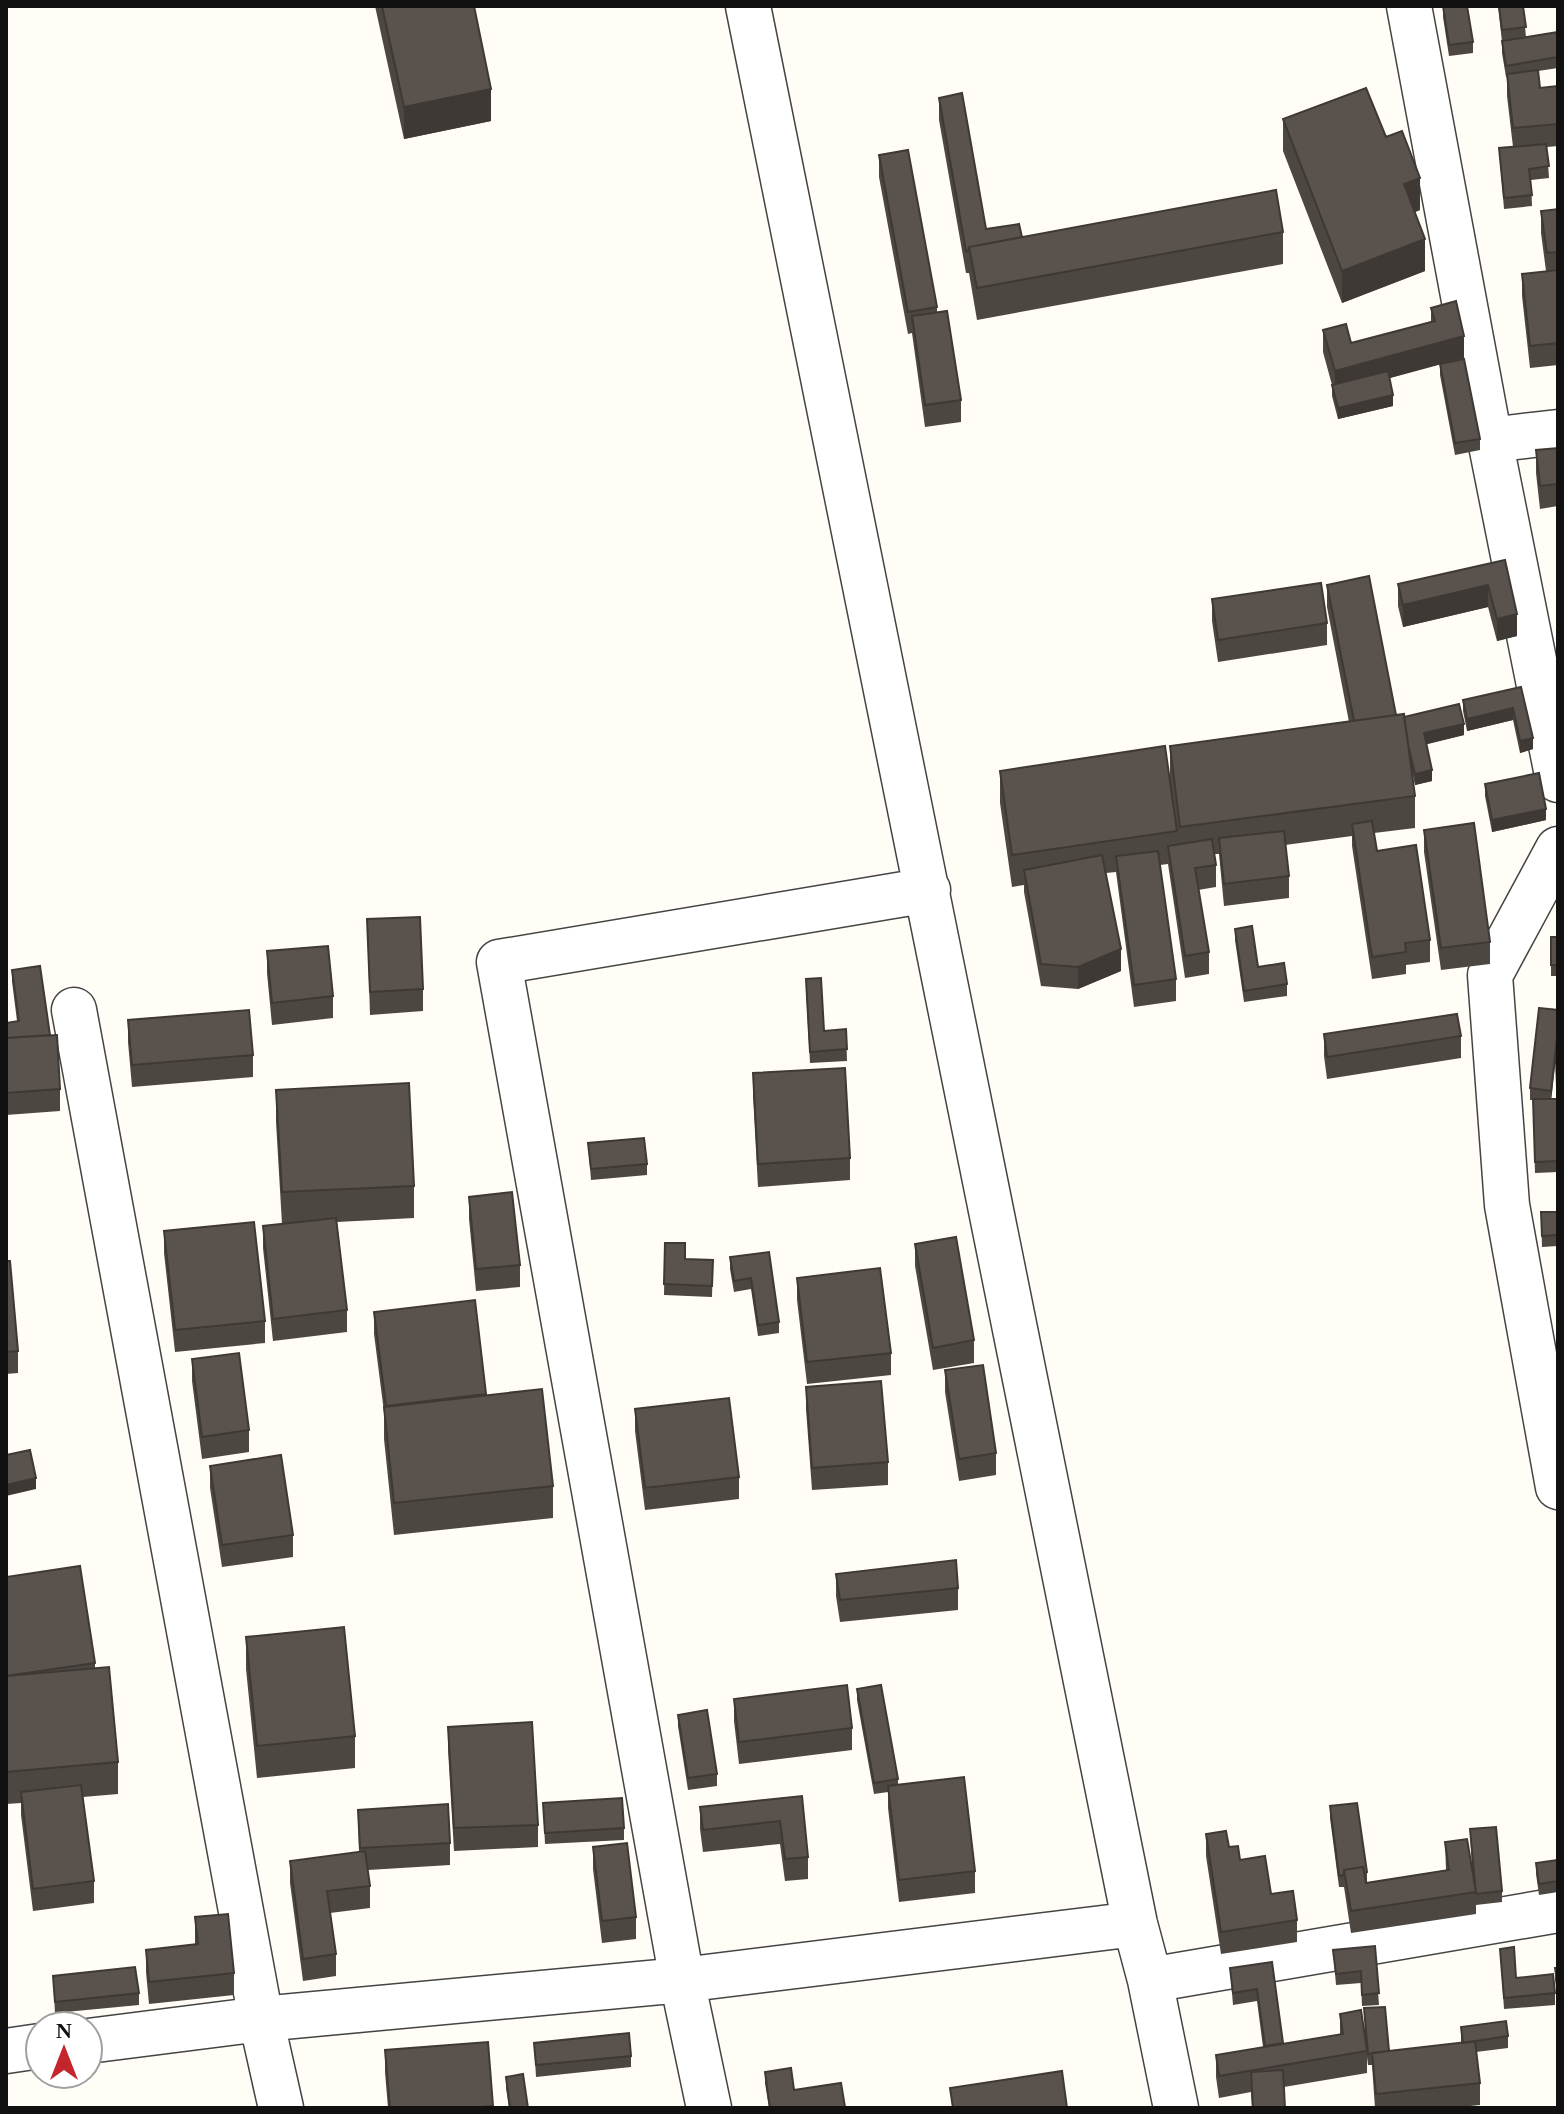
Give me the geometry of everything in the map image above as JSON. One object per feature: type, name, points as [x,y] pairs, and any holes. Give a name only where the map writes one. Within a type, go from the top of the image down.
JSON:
[{"type":"street","points":[[748,6],[1135,1924],[1150,1980],[1176,2108]]},
{"type":"street","points":[[1409,6],[1490,440],[1558,780]]},
{"type":"street","points":[[1490,440],[1558,432]]},
{"type":"street","points":[[1558,849],[1490,975],[1507,1205],[1558,1487]]},
{"type":"street","points":[[709,2108],[682,1980],[499,962],[928,890]]},
{"type":"street","points":[[74,1010],[261,2019],[281,2108]]},
{"type":"street","points":[[1150,1980],[1558,1910]]},
{"type":"street","points":[[104,2039],[261,2019],[682,1980],[1135,1924]]},
{"type":"building","points":[[382,6],[474,6],[491,89],[404,107]]},
{"type":"building","points":[[1443,6],[1467,6],[1473,42],[1449,45]]},
{"type":"building","points":[[1499,6],[1523,6],[1526,27],[1502,30]]},
{"type":"building","points":[[1558,32],[1558,57],[1506,66],[1502,41]]},
{"type":"building","points":[[1538,70],[1540,88],[1557,86],[1558,124],[1513,128],[1507,74]]},
{"type":"building","points":[[1366,88],[1386,137],[1402,131],[1420,178],[1404,184],[1425,239],[1342,271],[1283,119]]},
{"type":"building","points":[[962,93],[986,229],[1019,224],[1022,237],[969,247],[966,251],[939,98]]},
{"type":"building","points":[[1546,144],[1549,166],[1529,169],[1532,195],[1504,198],[1499,148]]},
{"type":"building","points":[[908,150],[937,307],[908,312],[879,155]]},
{"type":"building","points":[[1276,190],[1283,232],[977,288],[969,247]]},
{"type":"building","points":[[1558,209],[1558,252],[1547,253],[1541,211]]},
{"type":"building","points":[[1558,270],[1558,343],[1530,346],[1522,274]]},
{"type":"building","points":[[1456,301],[1464,336],[1335,371],[1323,330],[1346,324],[1351,343],[1435,321],[1431,308]]},
{"type":"building","points":[[947,311],[961,400],[925,405],[912,316]]},
{"type":"building","points":[[1464,359],[1480,439],[1455,443],[1440,364]]},
{"type":"building","points":[[1388,371],[1393,395],[1338,408],[1332,385]]},
{"type":"building","points":[[1558,448],[1558,484],[1540,486],[1536,450]]},
{"type":"building","points":[[1505,560],[1517,614],[1497,619],[1488,585],[1403,605],[1398,584]]},
{"type":"building","points":[[1369,576],[1396,715],[1354,721],[1327,585]]},
{"type":"building","points":[[1321,583],[1327,623],[1218,640],[1212,599]]},
{"type":"building","points":[[1521,687],[1533,738],[1520,741],[1513,708],[1467,719],[1463,700]]},
{"type":"building","points":[[1459,704],[1464,724],[1424,733],[1432,770],[1415,774],[1404,717]]},
{"type":"building","points":[[1404,714],[1415,796],[1180,827],[1170,746]]},
{"type":"building","points":[[1165,746],[1177,831],[1012,855],[1000,771]]},
{"type":"building","points":[[1539,773],[1546,809],[1492,820],[1485,784]]},
{"type":"building","points":[[1372,821],[1377,851],[1416,845],[1430,940],[1405,943],[1406,952],[1372,957],[1352,824]]},
{"type":"building","points":[[1474,823],[1490,942],[1441,948],[1424,830]]},
{"type":"building","points":[[1284,831],[1289,876],[1224,884],[1219,838]]},
{"type":"building","points":[[1212,839],[1216,865],[1195,868],[1209,952],[1185,956],[1168,846]]},
{"type":"building","points":[[1158,851],[1176,979],[1134,985],[1116,856]]},
{"type":"building","points":[[1102,855],[1121,949],[1078,967],[1041,964],[1024,870]]},
{"type":"building","points":[[420,917],[423,989],[370,992],[367,919]]},
{"type":"building","points":[[1252,926],[1258,967],[1284,963],[1287,984],[1244,991],[1235,929]]},
{"type":"building","points":[[1551,937],[1558,937],[1558,965],[1551,965]]},
{"type":"building","points":[[328,946],[333,996],[272,1003],[267,951]]},
{"type":"building","points":[[40,966],[50,1035],[6,1038],[6,1023],[19,1021],[12,970]]},
{"type":"building","points":[[821,978],[824,1031],[846,1029],[847,1049],[810,1052],[806,979]]},
{"type":"building","points":[[1539,1008],[1558,1010],[1551,1091],[1530,1088]]},
{"type":"building","points":[[249,1010],[253,1055],[132,1065],[128,1020]]},
{"type":"building","points":[[1457,1014],[1461,1036],[1327,1057],[1324,1034]]},
{"type":"building","points":[[57,1035],[60,1089],[6,1093],[6,1038]]},
{"type":"building","points":[[1558,1059],[1558,1086],[1557,1086]]},
{"type":"building","points":[[845,1068],[850,1158],[758,1164],[753,1073]]},
{"type":"building","points":[[409,1083],[414,1186],[282,1192],[276,1090]]},
{"type":"building","points":[[1533,1099],[1558,1099],[1558,1161],[1535,1162]]},
{"type":"building","points":[[644,1138],[647,1164],[591,1169],[588,1143]]},
{"type":"building","points":[[512,1192],[520,1265],[476,1269],[469,1197]]},
{"type":"building","points":[[1541,1212],[1558,1212],[1558,1235],[1542,1236]]},
{"type":"building","points":[[336,1218],[347,1310],[273,1319],[263,1226]]},
{"type":"building","points":[[254,1222],[265,1321],[175,1330],[164,1231]]},
{"type":"building","points":[[956,1237],[974,1340],[933,1348],[915,1244]]},
{"type":"building","points":[[665,1243],[685,1243],[685,1259],[713,1260],[712,1286],[664,1284]]},
{"type":"building","points":[[769,1252],[779,1322],[758,1325],[751,1278],[734,1281],[730,1257]]},
{"type":"building","points":[[6,1261],[10,1261],[18,1351],[6,1352]]},
{"type":"building","points":[[880,1268],[891,1353],[807,1362],[797,1278]]},
{"type":"building","points":[[475,1300],[486,1394],[386,1406],[374,1312]]},
{"type":"building","points":[[239,1353],[249,1430],[202,1437],[192,1359]]},
{"type":"building","points":[[983,1365],[996,1453],[959,1459],[945,1370]]},
{"type":"building","points":[[881,1381],[888,1462],[812,1468],[806,1387]]},
{"type":"building","points":[[542,1389],[553,1486],[394,1503],[384,1407]]},
{"type":"building","points":[[729,1398],[739,1477],[645,1488],[635,1409]]},
{"type":"building","points":[[30,1450],[36,1478],[6,1485],[6,1455]]},
{"type":"building","points":[[281,1455],[293,1535],[222,1545],[210,1466]]},
{"type":"building","points":[[956,1560],[958,1588],[840,1600],[836,1574]]},
{"type":"building","points":[[80,1566],[95,1663],[6,1676],[6,1577]]},
{"type":"building","points":[[344,1627],[355,1736],[257,1746],[246,1637]]},
{"type":"building","points":[[109,1667],[118,1762],[6,1772],[6,1676]]},
{"type":"building","points":[[847,1685],[852,1728],[739,1742],[734,1699]]},
{"type":"building","points":[[881,1685],[898,1779],[874,1783],[857,1689]]},
{"type":"building","points":[[707,1710],[717,1774],[688,1778],[678,1715]]},
{"type":"building","points":[[532,1722],[538,1825],[454,1828],[448,1727]]},
{"type":"building","points":[[964,1777],[975,1871],[899,1880],[888,1786]]},
{"type":"building","points":[[81,1785],[94,1881],[33,1889],[21,1792]]},
{"type":"building","points":[[802,1796],[808,1857],[785,1859],[780,1821],[703,1830],[700,1807]]},
{"type":"building","points":[[622,1798],[624,1828],[545,1833],[543,1803]]},
{"type":"building","points":[[1357,1803],[1367,1872],[1364,1873],[1363,1867],[1344,1870],[1344,1875],[1339,1876],[1330,1806]]},
{"type":"building","points":[[448,1804],[450,1843],[360,1848],[358,1810]]},
{"type":"building","points":[[1496,1827],[1502,1891],[1476,1894],[1470,1829]]},
{"type":"building","points":[[1226,1831],[1229,1847],[1238,1846],[1240,1860],[1265,1856],[1271,1894],[1293,1891],[1297,1920],[1221,1932],[1206,1834]]},
{"type":"building","points":[[1467,1839],[1476,1892],[1351,1911],[1344,1870],[1363,1867],[1366,1883],[1449,1870],[1445,1842]]},
{"type":"building","points":[[627,1843],[636,1917],[602,1921],[593,1847]]},
{"type":"building","points":[[365,1851],[370,1886],[327,1891],[336,1954],[303,1959],[290,1861]]},
{"type":"building","points":[[1558,1860],[1558,1881],[1539,1884],[1536,1863]]},
{"type":"building","points":[[228,1914],[234,1973],[149,1982],[146,1950],[198,1944],[195,1917]]},
{"type":"building","points":[[1375,1946],[1379,1993],[1362,1995],[1361,1971],[1336,1974],[1333,1950]]},
{"type":"building","points":[[1514,1947],[1516,1978],[1553,1974],[1555,1993],[1504,1998],[1500,1949]]},
{"type":"building","points":[[1272,1962],[1283,2043],[1265,2046],[1257,1989],[1233,1993],[1230,1968]]},
{"type":"building","points":[[135,1967],[139,1993],[55,2002],[53,1976]]},
{"type":"building","points":[[1385,2007],[1389,2051],[1368,2054],[1364,2008]]},
{"type":"building","points":[[1361,2010],[1367,2051],[1219,2076],[1216,2055],[1343,2034],[1340,2014]]},
{"type":"building","points":[[1506,2021],[1508,2036],[1463,2043],[1461,2027]]},
{"type":"building","points":[[629,2033],[631,2056],[536,2065],[534,2043]]},
{"type":"building","points":[[1475,2041],[1480,2083],[1376,2094],[1372,2053]]},
{"type":"building","points":[[488,2042],[493,2106],[390,2108],[385,2050]]},
{"type":"building","points":[[791,2068],[794,2090],[841,2083],[845,2107],[770,2108],[765,2072]]},
{"type":"building","points":[[1283,2070],[1285,2108],[1253,2108],[1251,2072]]},
{"type":"building","points":[[1062,2071],[1067,2108],[953,2108],[950,2088]]},
{"type":"building","points":[[523,2074],[528,2108],[510,2108],[506,2077]]}]
